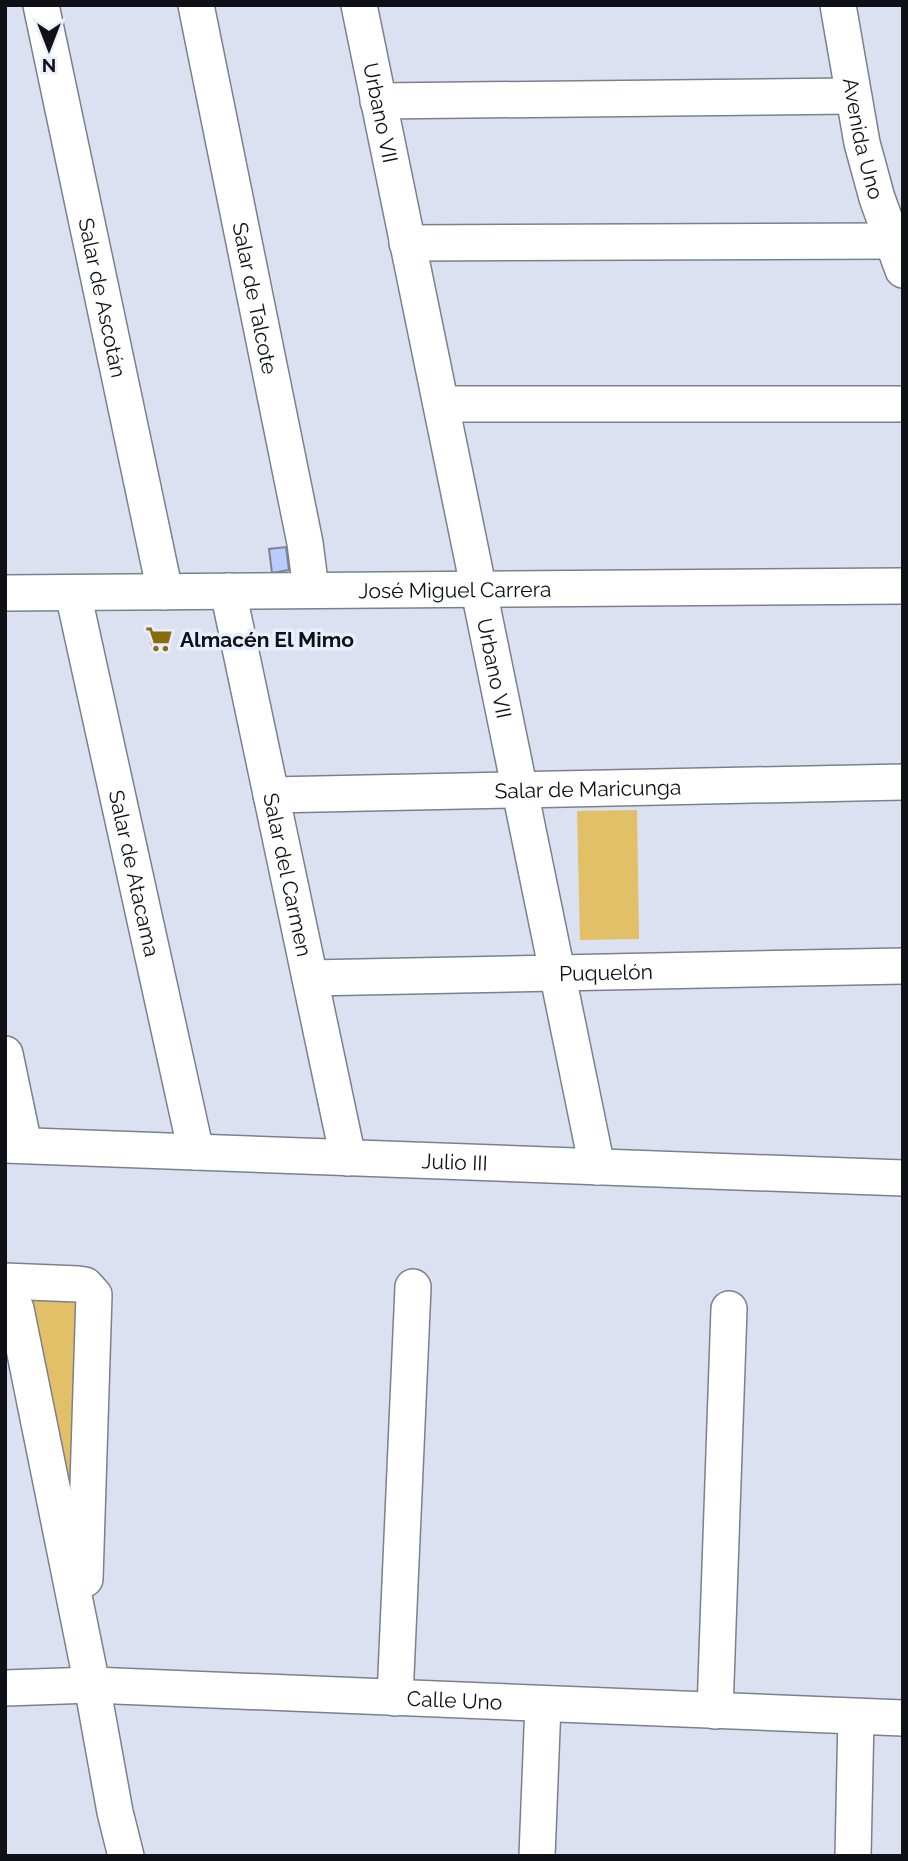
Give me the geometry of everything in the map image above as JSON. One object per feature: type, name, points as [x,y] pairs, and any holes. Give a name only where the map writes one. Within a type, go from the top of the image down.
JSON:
[{"type":"street","name":"Salar de Ascotán","points":[[41,5],[165,592]]},
{"type":"street","name":"Salar de Talcote","points":[[196,5],[305,543],[311,590]]},
{"type":"street","name":"Urbano VII","points":[[359,5],[597,1167]]},
{"type":"street","name":"Avenida Uno","points":[[838,5],[852,96],[869,170],[898,255]]},
{"type":"street","points":[[378,101],[852,96]]},
{"type":"street","points":[[407,243],[898,255]]},
{"type":"street","points":[[441,404],[903,404]]},
{"type":"street","name":"José Miguel Carrera","points":[[6,591],[73,593],[903,586]]},
{"type":"street","name":"Salar del Carmen","points":[[228,592],[348,1158]]},
{"type":"street","name":"Salar de Atacama","points":[[73,593],[196,1152]]},
{"type":"street","name":"Salar de Maricunga","points":[[271,795],[903,782]]},
{"type":"street","name":"Puquelón","points":[[310,978],[903,966]]},
{"type":"street","points":[[5,1054],[15,1145]]},
{"type":"street","name":"Julio III","points":[[15,1145],[903,1178]]},
{"type":"street","points":[[82,1636],[94,1295],[85,1285],[78,1284],[5,1283],[16,1309],[115,1812],[126,1856]]},
{"type":"street","points":[[395,1698],[413,1287]]},
{"type":"street","points":[[715,1711],[729,1309]]},
{"type":"street","name":"Calle Uno","points":[[5,1688],[92,1685],[903,1718]]},
{"type":"street","points":[[537,1856],[543,1704]]},
{"type":"street","points":[[853,1856],[856,1717]]},
{"type":"shaded area","points":[[637,810],[639,939],[580,940],[577,811]]},
{"type":"shaded area","points":[[24,1294],[87,1303],[83,1504],[67,1504]]},
{"type":"building","points":[[286,547],[289,570],[272,573],[269,549]]},
{"type":"building","name":"Almacén El Mimo","points":[[166,632],[168,643],[152,645],[150,635]]},
{"type":"place","name":"Almacén El Mimo","points":[[159,639]]}]
